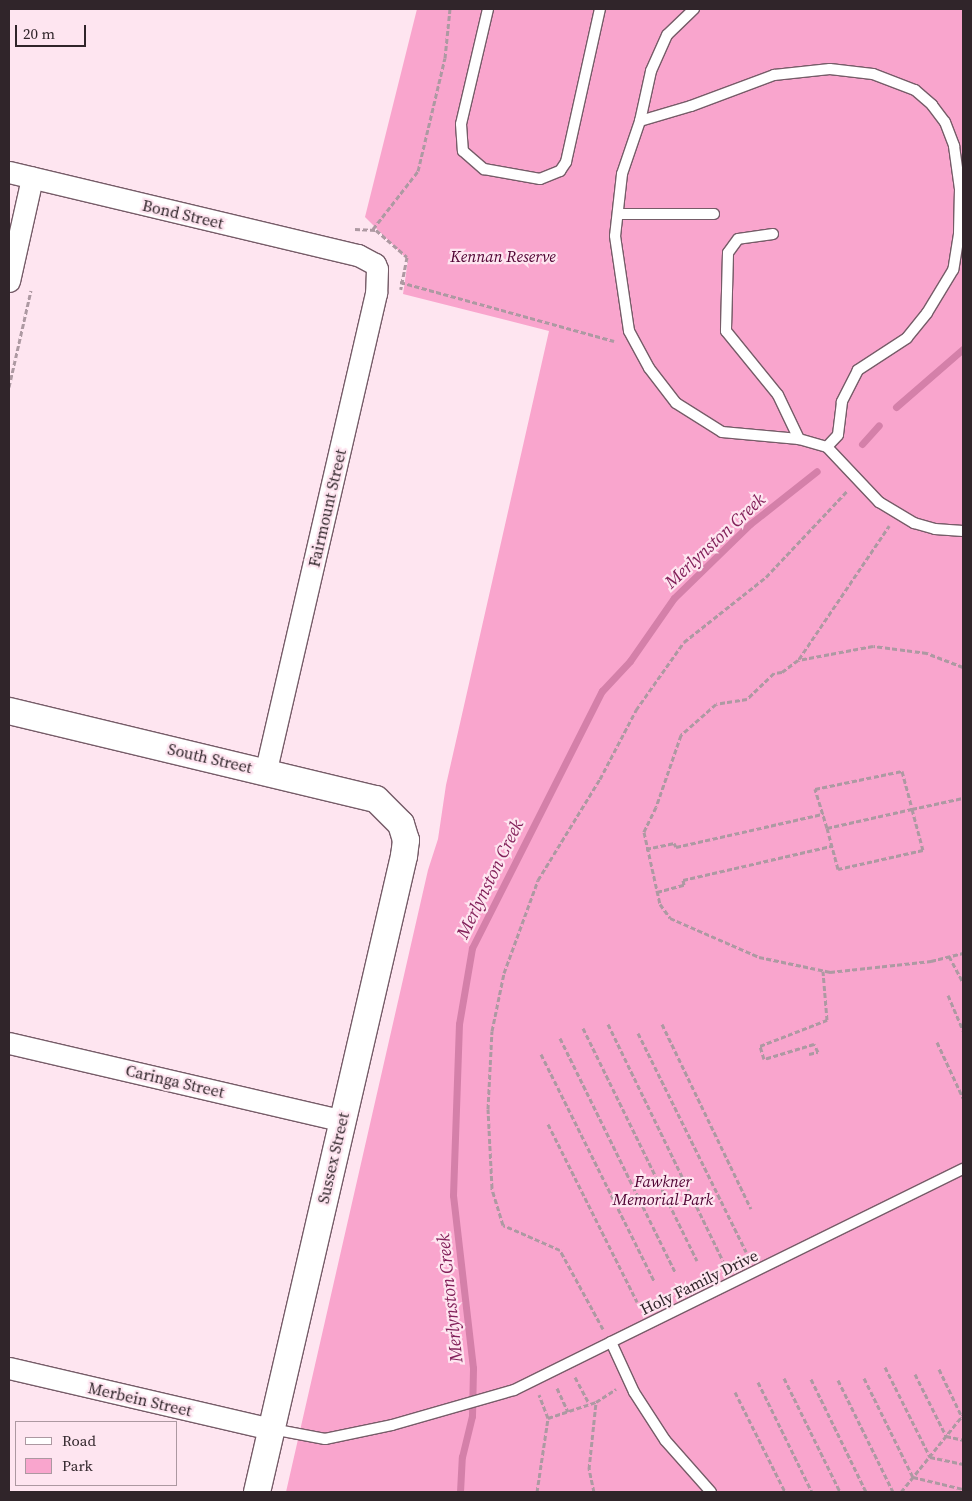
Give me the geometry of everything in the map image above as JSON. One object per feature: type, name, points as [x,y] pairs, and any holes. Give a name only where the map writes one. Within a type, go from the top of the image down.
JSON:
[{"type":"street","name":"Bond Street","points":[[9,172],[358,255],[375,264],[378,277]]},
{"type":"street","points":[[9,281],[32,178]]},
{"type":"street","name":"Fairmount Street","points":[[266,771],[378,277]]},
{"type":"street","name":"South Street","points":[[9,711],[266,771],[376,799],[401,824]]},
{"type":"street","name":"Sussex Street","points":[[257,1492],[341,1120],[404,856],[406,840],[401,824]]},
{"type":"street","name":"Caringa Street","points":[[9,1043],[341,1120]]},
{"type":"street","name":"Merbein Street","points":[[9,1368],[271,1429]]},
{"type":"lane","points":[[488,9],[462,124],[463,151],[484,169],[540,179],[560,171],[566,162],[600,9]]},
{"type":"lane","points":[[694,9],[668,35],[651,71],[640,121],[622,174],[619,214],[615,236],[618,271],[628,331],[649,368],[676,403],[722,432],[798,439],[827,447],[856,481],[879,502],[914,523],[935,529],[963,531]]},
{"type":"lane","points":[[640,121],[691,106],[774,75],[830,69],[873,74],[915,90],[945,122],[954,146],[962,188],[960,234],[949,277],[927,313],[907,338],[858,370],[842,402],[838,435],[827,447]]},
{"type":"lane","points":[[619,214],[714,214]]},
{"type":"lane","points":[[773,234],[738,239],[728,253],[726,331],[778,395],[798,439]]},
{"type":"lane","name":"Holy Family Drive","points":[[271,1429],[325,1439],[353,1435],[489,1399],[567,1364],[963,1169]]},
{"type":"lane","points":[[611,1342],[630,1380],[665,1440],[711,1492]]},
{"type":"path","points":[[373,229],[418,171],[445,58],[450,9]]},
{"type":"path","points":[[378,277],[638,348]]},
{"type":"path","points":[[9,387],[33,282]]},
{"type":"path","points":[[611,1342],[560,1250],[503,1225],[492,1188],[488,1109],[491,1050],[504,973],[538,880],[600,779],[636,710],[679,649],[766,577],[856,481]]},
{"type":"path","points":[[898,513],[798,660],[782,672],[774,673],[747,699],[716,704],[681,734],[656,807],[644,832],[646,849],[660,904],[670,918],[759,956],[823,971],[963,953]]},
{"type":"path","points":[[798,660],[873,646],[927,653],[963,667]]},
{"type":"path","points":[[902,771],[912,809],[923,850],[838,869],[816,789],[902,771]]},
{"type":"path","points":[[827,828],[963,798]]},
{"type":"path","points":[[646,849],[674,842],[676,848],[823,814]]},
{"type":"path","points":[[656,892],[684,885],[683,880],[832,846]]},
{"type":"path","points":[[949,956],[963,982]]},
{"type":"path","points":[[809,1054],[818,1052],[814,1044],[764,1059],[760,1046],[827,1020],[823,971]]},
{"type":"path","points":[[948,996],[963,1031]]},
{"type":"path","points":[[608,1024],[723,1261]]},
{"type":"path","points":[[662,1024],[751,1208]]},
{"type":"path","points":[[583,1028],[696,1261]]},
{"type":"path","points":[[638,1033],[746,1252]]},
{"type":"path","points":[[560,1038],[675,1272]]},
{"type":"path","points":[[937,1042],[963,1098]]},
{"type":"path","points":[[541,1054],[654,1281]]},
{"type":"path","points":[[548,1124],[637,1302]]},
{"type":"path","points":[[567,1364],[589,1403]]},
{"type":"path","points":[[886,1367],[930,1456]]},
{"type":"path","points":[[901,1492],[963,1416],[939,1369]]},
{"type":"path","points":[[550,1372],[568,1412]]},
{"type":"path","points":[[915,1374],[946,1436]]},
{"type":"path","points":[[784,1378],[840,1492]]},
{"type":"path","points":[[864,1378],[913,1477]]},
{"type":"path","points":[[811,1379],[866,1492]]},
{"type":"path","points":[[534,1380],[548,1418],[537,1492]]},
{"type":"path","points":[[548,1418],[596,1402],[630,1380]]},
{"type":"path","points":[[838,1380],[894,1492]]},
{"type":"path","points":[[758,1382],[812,1492]]},
{"type":"path","points":[[735,1392],[785,1492]]},
{"type":"path","points":[[594,1492],[589,1468],[596,1402]]},
{"type":"path","points":[[946,1436],[963,1440]]},
{"type":"path","points":[[930,1456],[963,1464]]},
{"type":"path","points":[[913,1477],[963,1489]]},
{"type":"green space","name":"Fawkner Memorial Park","points":[[417,9],[963,9],[963,1492],[286,1492],[428,870],[438,839],[446,785],[549,331],[403,294],[408,260],[365,217]]},
{"type":"waterway","name":"Merlynston Creek","points":[[896,407],[963,349]]},
{"type":"waterway","name":"Merlynston Creek","points":[[862,444],[879,425]]},
{"type":"waterway","name":"Merlynston Creek","points":[[460,1492],[462,1457],[472,1416],[473,1368],[453,1195],[459,1024],[472,948],[602,691],[630,661],[674,598],[750,524],[817,471]]},
{"type":"park label","name":"Kennan Reserve","points":[[503,256]]}]
